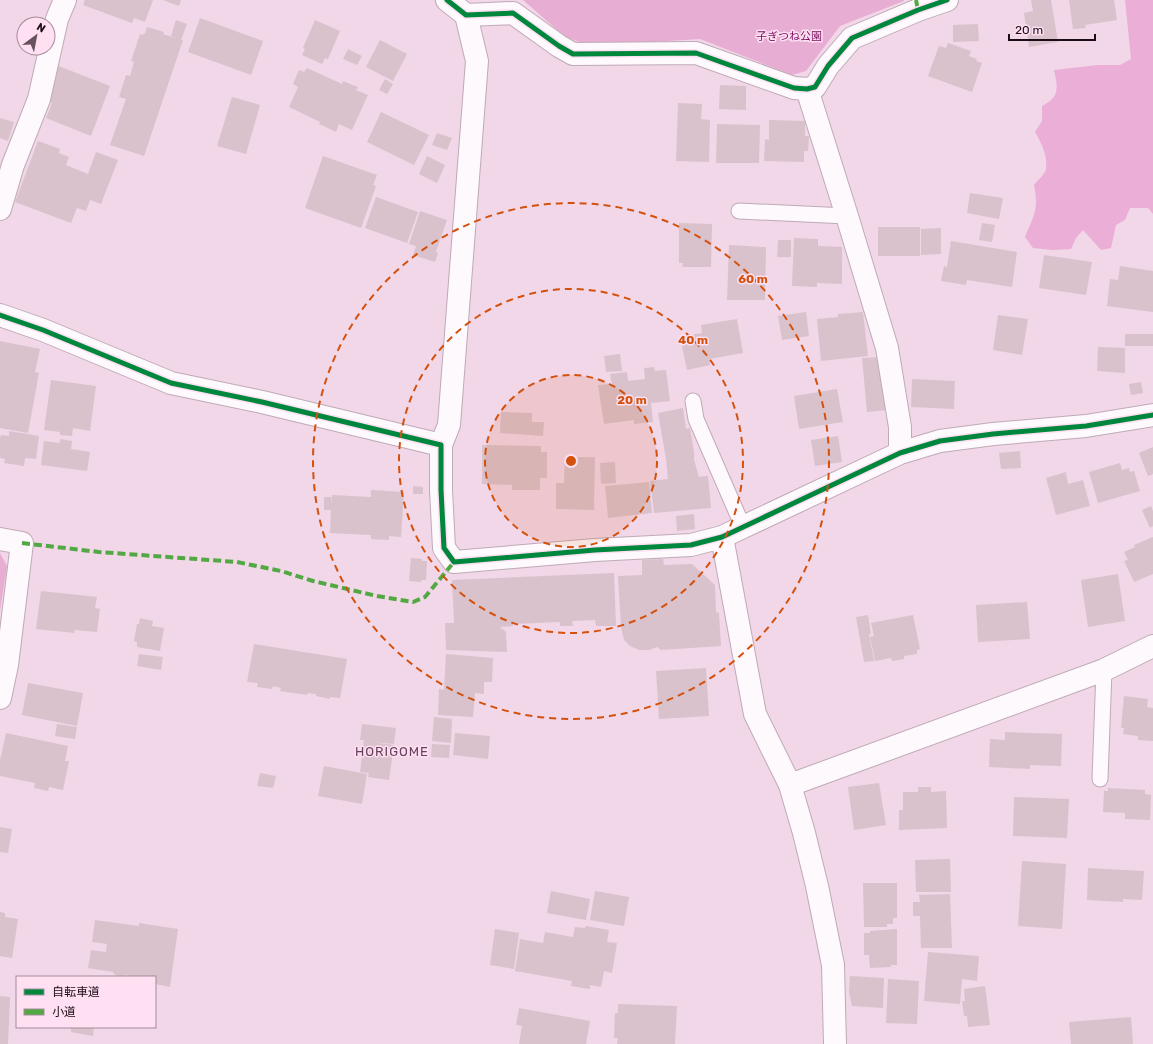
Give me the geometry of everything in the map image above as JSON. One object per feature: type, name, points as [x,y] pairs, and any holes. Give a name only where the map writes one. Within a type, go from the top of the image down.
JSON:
[{"type":"street","points":[[0,209],[13,165],[39,99],[57,19],[65,0]]},
{"type":"street","points":[[447,0],[466,16],[477,61],[449,425],[441,445],[441,490],[444,548],[454,562],[595,550],[691,545],[722,537],[900,453],[940,440],[1086,426],[1153,415]]},
{"type":"street","points":[[466,16],[513,13],[559,46],[573,54],[696,53],[794,88],[807,89],[815,87],[828,66],[852,38],[918,10],[947,0]]},
{"type":"street","points":[[807,89],[887,348],[900,427],[900,453]]},
{"type":"street","points":[[0,315],[43,330],[171,382],[262,402],[441,445]]},
{"type":"street","points":[[722,537],[755,714],[790,785],[804,833],[833,965],[835,1044]]},
{"type":"street","points":[[0,539],[22,543],[7,665],[0,698]]},
{"type":"street","points":[[790,785],[1104,670],[1153,646]]},
{"type":"lane","points":[[739,211],[847,216]]},
{"type":"lane","points":[[693,401],[696,419],[743,527]]},
{"type":"lane","points":[[1100,779],[1104,670]]},
{"type":"green space","name":"子ぎつね公園","points":[[523,0],[904,1],[840,26],[806,71],[792,75],[700,39],[589,46],[564,36]]},
{"type":"green space","points":[[0,553],[7,566],[0,611]]},
{"type":"shaded area","points":[[1125,0],[1153,0],[1153,214],[1148,208],[1130,208],[1125,220],[1116,225],[1111,248],[1101,250],[1083,230],[1076,238],[1071,249],[1052,250],[1033,248],[1025,237],[1036,207],[1034,185],[1046,169],[1044,149],[1035,132],[1042,121],[1042,106],[1048,103],[1055,95],[1057,87],[1054,70],[1098,65],[1120,65],[1131,59]]},
{"type":"building","points":[[85,0],[153,0],[145,22],[134,18],[132,23],[83,5]]},
{"type":"building","points":[[163,0],[181,0],[179,6]]},
{"type":"building","points":[[1031,0],[1051,0],[1058,42],[1029,47],[1024,13],[1033,11]]},
{"type":"building","points":[[1069,0],[1114,0],[1117,20],[1085,25],[1086,28],[1073,29]]},
{"type":"building","points":[[200,18],[263,41],[251,75],[188,52]]},
{"type":"building","points":[[176,20],[187,24],[144,156],[110,145],[126,99],[119,97],[126,75],[130,76],[134,62],[131,61],[140,34],[145,34],[147,27],[164,32],[163,34],[179,39],[171,36]]},
{"type":"building","points":[[315,20],[340,31],[328,59],[325,58],[322,64],[302,55],[305,49],[303,48]]},
{"type":"building","points":[[978,24],[979,41],[953,42],[953,25]]},
{"type":"building","points":[[380,40],[407,54],[393,81],[366,67]]},
{"type":"building","points":[[948,43],[971,51],[969,56],[982,63],[972,92],[928,76],[939,46],[946,48]]},
{"type":"building","points":[[348,49],[362,56],[357,65],[343,59]]},
{"type":"building","points":[[56,65],[110,86],[91,136],[46,118],[52,103],[47,101],[54,84],[49,82]]},
{"type":"building","points":[[307,68],[342,84],[343,81],[358,87],[356,90],[368,95],[352,130],[339,124],[336,132],[319,124],[320,122],[289,107],[298,87],[293,84],[299,70],[304,72]]},
{"type":"building","points":[[385,79],[393,84],[387,94],[379,90]]},
{"type":"building","points":[[720,85],[746,86],[746,110],[719,109]]},
{"type":"building","points":[[232,97],[260,105],[246,154],[217,146]]},
{"type":"building","points":[[678,103],[702,104],[701,119],[710,120],[709,162],[676,161]]},
{"type":"building","points":[[381,112],[429,135],[414,165],[367,142]]},
{"type":"building","points":[[0,118],[14,122],[8,141],[0,138]]},
{"type":"building","points":[[769,120],[805,121],[805,136],[809,136],[808,151],[804,151],[804,162],[764,161],[765,139],[769,140]]},
{"type":"building","points":[[717,124],[760,125],[759,163],[716,163]]},
{"type":"building","points":[[437,133],[452,138],[447,150],[432,145]]},
{"type":"building","points":[[38,141],[60,149],[59,153],[69,157],[66,165],[88,174],[96,152],[118,160],[101,204],[90,200],[86,211],[77,208],[71,223],[15,202]]},
{"type":"building","points":[[323,156],[377,175],[373,185],[376,186],[361,228],[305,208]]},
{"type":"building","points":[[427,156],[445,165],[437,183],[419,174]]},
{"type":"building","points":[[970,193],[1003,198],[999,219],[967,213]]},
{"type":"building","points":[[376,197],[418,212],[407,243],[365,228]]},
{"type":"building","points":[[420,211],[447,220],[436,252],[438,253],[435,262],[413,255],[416,246],[409,244]]},
{"type":"building","points":[[679,223],[712,224],[711,267],[682,267],[683,263],[679,263]]},
{"type":"building","points":[[982,223],[995,225],[992,242],[979,240]]},
{"type":"building","points":[[878,227],[920,227],[920,256],[878,256]]},
{"type":"building","points":[[941,228],[941,254],[921,255],[921,229]]},
{"type":"building","points":[[794,238],[818,239],[818,246],[842,247],[842,284],[817,283],[817,287],[792,286]]},
{"type":"building","points":[[778,240],[791,240],[791,257],[777,257]]},
{"type":"building","points":[[951,241],[1017,252],[1012,287],[967,280],[966,285],[941,281],[944,266],[947,267]]},
{"type":"building","points":[[729,245],[766,247],[765,300],[727,300]]},
{"type":"building","points":[[1044,255],[1092,262],[1086,295],[1039,288]]},
{"type":"building","points":[[1120,266],[1153,271],[1153,312],[1107,306],[1110,279],[1118,280]]},
{"type":"building","points":[[806,312],[809,336],[782,340],[778,316]]},
{"type":"building","points":[[863,312],[868,356],[821,361],[817,319],[838,317],[838,314]]},
{"type":"building","points":[[998,315],[1028,319],[1022,355],[993,350]]},
{"type":"building","points":[[737,319],[743,353],[709,359],[710,365],[687,370],[680,337],[702,333],[701,325]]},
{"type":"building","points":[[1125,334],[1153,334],[1153,346],[1125,346]]},
{"type":"building","points":[[0,341],[40,349],[35,372],[39,373],[28,433],[0,428]]},
{"type":"building","points":[[1098,347],[1125,348],[1125,373],[1097,371]]},
{"type":"building","points":[[620,354],[622,371],[606,372],[604,356]]},
{"type":"building","points":[[882,357],[887,410],[867,412],[862,358]]},
{"type":"building","points":[[654,367],[655,371],[666,370],[670,401],[651,403],[653,422],[634,424],[634,420],[604,424],[598,385],[612,384],[610,374],[627,372],[628,381],[645,379],[644,368]]},
{"type":"building","points":[[912,379],[955,381],[954,409],[911,407]]},
{"type":"building","points":[[51,380],[96,386],[90,431],[73,428],[72,436],[60,435],[60,432],[44,430]]},
{"type":"building","points":[[1141,382],[1143,393],[1131,395],[1129,384]]},
{"type":"building","points":[[837,389],[843,422],[799,429],[794,396]]},
{"type":"building","points":[[683,408],[686,429],[690,428],[694,460],[699,477],[708,476],[711,508],[654,513],[650,481],[668,479],[658,413]]},
{"type":"building","points":[[501,412],[532,413],[532,422],[544,422],[543,436],[500,433]]},
{"type":"building","points":[[9,431],[39,436],[36,459],[25,458],[24,466],[4,463],[5,459],[0,458],[0,438],[1,435],[9,436]]},
{"type":"building","points":[[838,436],[842,462],[815,466],[811,440]]},
{"type":"building","points":[[60,439],[72,441],[71,449],[90,452],[87,471],[41,465],[44,441],[60,443]]},
{"type":"building","points":[[482,445],[541,446],[541,452],[547,452],[547,478],[540,478],[540,490],[512,490],[512,485],[482,484]]},
{"type":"building","points":[[1153,447],[1153,474],[1148,476],[1139,453]]},
{"type":"building","points":[[1020,451],[1021,468],[1001,469],[999,453]]},
{"type":"building","points":[[565,457],[595,457],[594,510],[556,509],[556,483],[564,483]]},
{"type":"building","points":[[615,462],[616,483],[601,484],[600,463]]},
{"type":"building","points":[[1120,463],[1122,470],[1129,468],[1130,472],[1134,471],[1140,491],[1098,503],[1089,472]]},
{"type":"building","points":[[1066,472],[1068,484],[1083,480],[1090,506],[1056,515],[1046,478]]},
{"type":"building","points":[[649,482],[652,513],[608,518],[605,486]]},
{"type":"building","points":[[413,486],[423,487],[423,494],[413,494]]},
{"type":"building","points":[[371,490],[404,492],[401,537],[389,536],[389,540],[371,539],[371,535],[330,533],[331,510],[324,510],[324,497],[331,497],[331,505],[332,495],[371,497]]},
{"type":"building","points":[[1151,506],[1153,511],[1153,526],[1150,528],[1142,510]]},
{"type":"building","points":[[694,514],[695,529],[677,531],[676,516]]},
{"type":"building","points":[[1153,537],[1153,574],[1134,582],[1124,561],[1128,560],[1124,552],[1135,547],[1134,545]]},
{"type":"building","points":[[411,558],[427,561],[426,580],[421,580],[421,582],[409,581]]},
{"type":"building","points":[[663,559],[664,565],[692,564],[715,585],[716,612],[719,613],[721,646],[661,650],[657,647],[649,650],[639,650],[630,646],[624,640],[621,627],[618,576],[642,575],[642,560]]},
{"type":"building","points":[[614,573],[616,626],[596,626],[595,620],[572,621],[573,626],[560,626],[560,622],[513,624],[513,626],[500,627],[506,632],[507,652],[446,650],[445,623],[454,623],[452,580]]},
{"type":"building","points":[[1118,574],[1125,621],[1088,627],[1081,580]]},
{"type":"building","points":[[41,591],[97,597],[95,608],[100,609],[97,632],[74,630],[75,633],[36,629]]},
{"type":"building","points":[[1027,602],[1030,639],[978,642],[976,605]]},
{"type":"building","points":[[868,615],[871,634],[869,634],[874,661],[864,662],[856,617]]},
{"type":"building","points":[[913,615],[920,649],[917,650],[917,654],[904,656],[904,659],[892,661],[891,658],[875,661],[870,637],[874,636],[871,623]]},
{"type":"building","points":[[140,618],[153,621],[152,626],[164,628],[160,651],[137,647],[137,642],[134,641],[137,624],[139,624]]},
{"type":"building","points":[[254,644],[347,659],[340,698],[330,697],[330,699],[316,696],[316,694],[308,693],[307,695],[280,691],[281,688],[273,686],[272,689],[257,687],[258,683],[247,682]]},
{"type":"building","points":[[139,654],[163,657],[161,670],[137,666]]},
{"type":"building","points":[[446,654],[493,658],[492,682],[484,682],[484,694],[475,693],[473,717],[438,715],[439,689],[444,690]]},
{"type":"building","points":[[706,668],[709,716],[659,719],[656,671]]},
{"type":"building","points":[[28,683],[83,693],[77,726],[22,715]]},
{"type":"building","points":[[1124,696],[1148,699],[1147,707],[1153,708],[1153,741],[1138,740],[1138,736],[1123,734],[1124,728],[1121,728]]},
{"type":"building","points":[[434,717],[452,719],[451,743],[432,741]]},
{"type":"building","points":[[57,724],[77,727],[75,739],[55,736]]},
{"type":"building","points":[[362,724],[396,728],[394,744],[372,742],[394,745],[389,780],[368,777],[369,773],[360,772],[364,740],[360,740]]},
{"type":"building","points":[[1005,732],[1062,734],[1061,766],[1030,765],[1030,769],[989,767],[990,739],[1005,740]]},
{"type":"building","points":[[6,733],[68,746],[65,761],[69,761],[63,790],[49,787],[48,791],[34,788],[35,783],[0,776],[0,760]]},
{"type":"building","points":[[455,733],[490,736],[488,759],[453,755]]},
{"type":"building","points":[[432,744],[450,745],[449,758],[431,757]]},
{"type":"building","points":[[324,766],[367,774],[362,804],[318,796]]},
{"type":"building","points":[[260,773],[276,776],[273,788],[257,786]]},
{"type":"building","points":[[879,783],[886,825],[854,830],[848,787]]},
{"type":"building","points":[[918,787],[931,787],[931,792],[946,791],[947,828],[899,830],[899,810],[903,810],[903,792],[918,792]]},
{"type":"building","points":[[1108,788],[1145,790],[1145,794],[1151,795],[1150,820],[1125,819],[1125,813],[1103,812],[1104,791],[1108,791]]},
{"type":"building","points":[[1014,797],[1069,799],[1067,838],[1013,836]]},
{"type":"building","points":[[0,827],[12,829],[8,853],[0,852]]},
{"type":"building","points":[[950,859],[951,892],[916,892],[915,860]]},
{"type":"building","points":[[1022,861],[1066,864],[1062,929],[1018,926]]},
{"type":"building","points":[[1088,868],[1144,871],[1142,900],[1123,899],[1123,902],[1087,900]]},
{"type":"building","points":[[863,883],[897,883],[897,918],[893,918],[893,924],[887,924],[887,927],[864,927]]},
{"type":"building","points":[[551,891],[590,899],[586,920],[547,913]]},
{"type":"building","points":[[595,891],[629,897],[624,926],[590,920]]},
{"type":"building","points":[[950,894],[952,948],[921,948],[920,916],[913,916],[913,902],[920,902],[919,895]]},
{"type":"building","points":[[0,912],[5,913],[5,917],[18,919],[12,958],[0,956]]},
{"type":"building","points":[[95,920],[139,926],[139,923],[178,929],[170,987],[156,984],[156,976],[118,976],[115,975],[113,972],[88,968],[91,950],[106,952],[107,944],[92,942]]},
{"type":"building","points":[[586,926],[609,930],[607,942],[617,943],[612,973],[604,971],[601,987],[590,985],[590,989],[571,986],[572,981],[515,971],[520,939],[543,943],[545,932],[573,937],[575,927],[585,928]]},
{"type":"building","points":[[495,929],[519,933],[514,969],[490,965]]},
{"type":"building","points":[[897,929],[897,965],[891,965],[891,967],[870,968],[869,955],[864,955],[864,933],[870,933],[870,931]]},
{"type":"building","points":[[928,952],[979,956],[977,981],[962,979],[960,1004],[924,1001]]},
{"type":"building","points":[[850,976],[884,978],[883,1008],[852,1006],[849,992]]},
{"type":"building","points":[[888,979],[919,981],[917,1024],[886,1023]]},
{"type":"building","points":[[985,986],[990,1025],[968,1027],[967,1016],[964,1016],[962,1001],[965,1001],[964,989]]},
{"type":"building","points":[[0,996],[10,997],[8,1044],[0,1044]]},
{"type":"building","points":[[618,1004],[677,1006],[675,1044],[617,1044],[618,1038],[614,1038],[615,1013],[618,1013]]},
{"type":"building","points":[[519,1008],[590,1021],[586,1044],[519,1044],[522,1026],[516,1025]]},
{"type":"building","points":[[1131,1017],[1133,1044],[1071,1044],[1069,1022]]},
{"type":"building","points":[[71,1028],[94,1028],[93,1036],[71,1032]]},
{"type":"marked path","points":[[916,0],[918,10]]},
{"type":"marked path","points":[[22,543],[99,552],[237,562],[281,571],[313,581],[377,596],[413,602],[425,597],[454,562]]},
{"type":"cycle path","points":[[447,0],[466,15],[513,13],[559,46],[573,54],[696,53],[794,88],[807,89],[815,87],[828,66],[852,38],[918,10],[947,0]]},
{"type":"cycle path","points":[[0,315],[43,330],[171,383],[262,402],[441,445],[441,490],[444,548],[454,562],[595,550],[691,545],[722,537],[900,453],[940,441],[993,434],[1086,426],[1153,415]]},
{"type":"district","name":"HORIGOME","points":[[392,751]]}]
